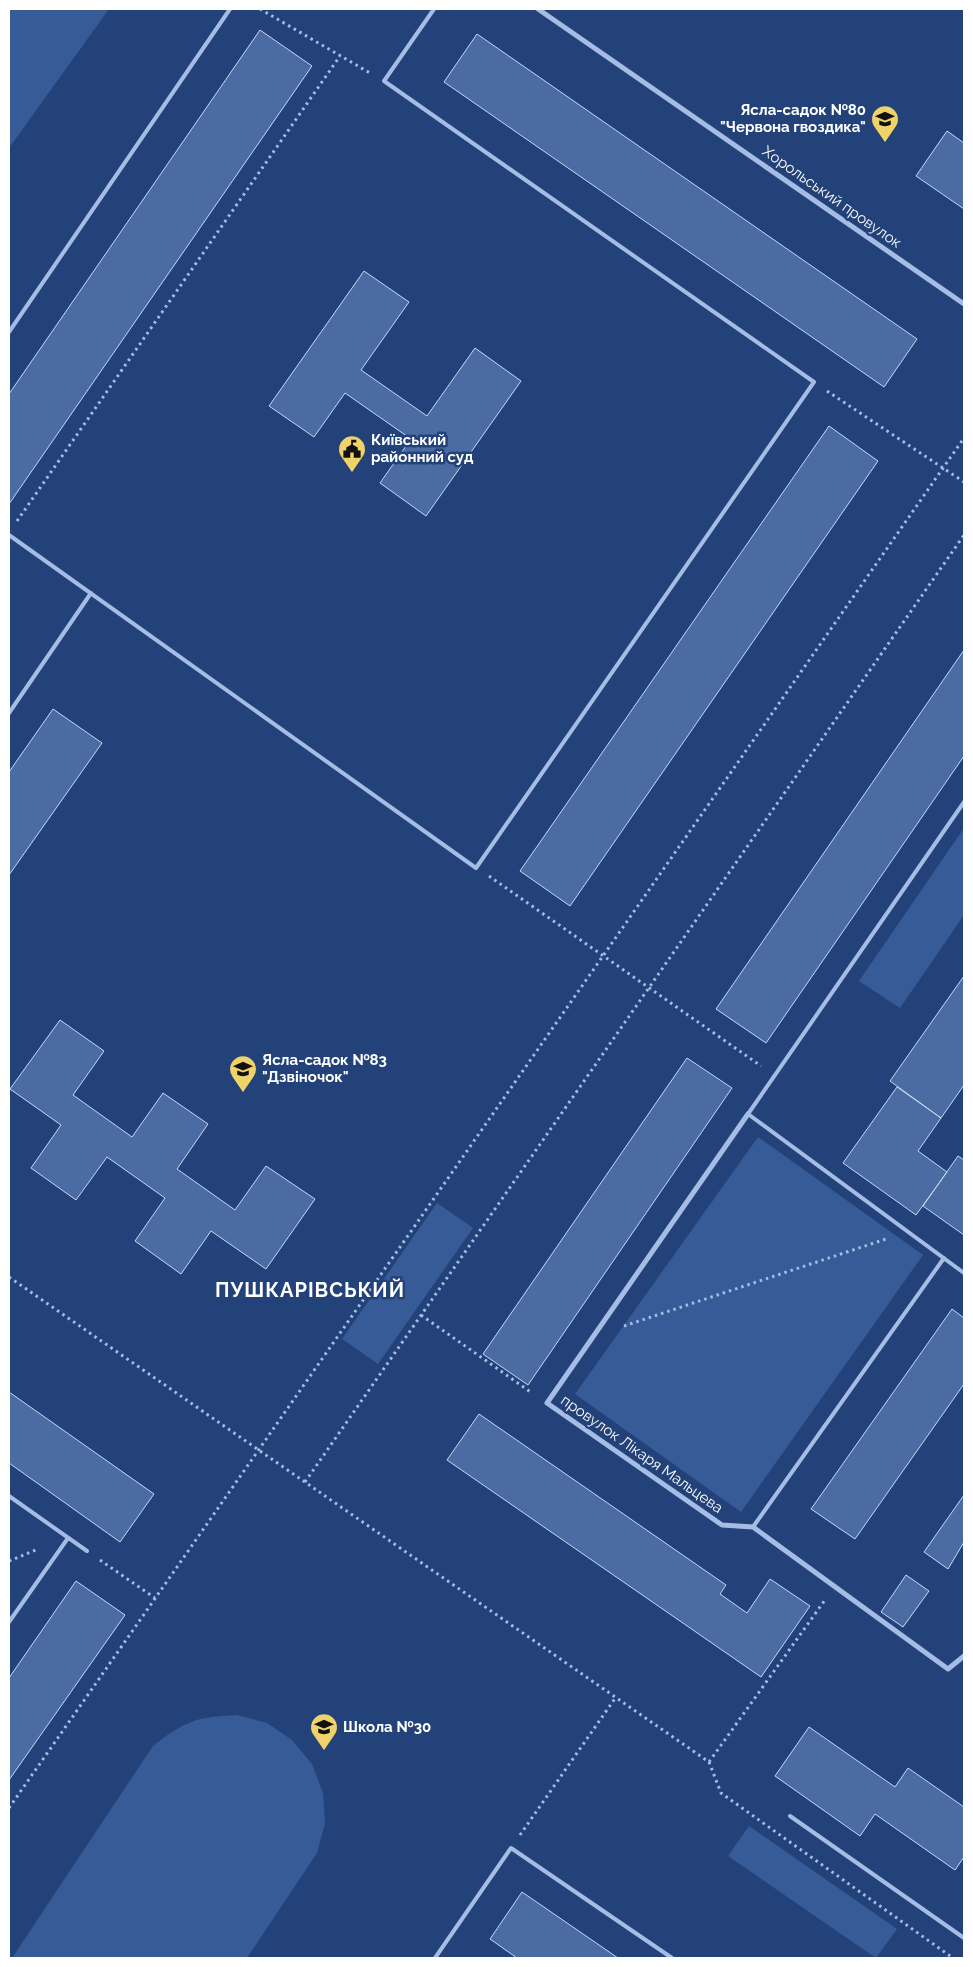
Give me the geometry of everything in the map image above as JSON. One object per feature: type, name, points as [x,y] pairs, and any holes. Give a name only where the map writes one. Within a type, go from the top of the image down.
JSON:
[{"type":"street","name":"Хорольський провулок","points":[[538,9],[964,304]]},
{"type":"street","name":"провулок Лікаря Мальцева","points":[[748,1114],[547,1403],[722,1526],[752,1527]]},
{"type":"street","points":[[752,1527],[948,1669],[964,1656]]},
{"type":"lane","points":[[9,332],[230,9]]},
{"type":"lane","points":[[9,535],[476,868],[814,382],[384,81],[434,9]]},
{"type":"lane","points":[[9,713],[91,593]]},
{"type":"lane","points":[[964,802],[748,1114],[964,1273]]},
{"type":"lane","points":[[752,1527],[944,1258]]},
{"type":"lane","points":[[9,1496],[87,1551]]},
{"type":"lane","points":[[9,1622],[68,1538]]},
{"type":"lane","points":[[790,1816],[964,1938]]},
{"type":"lane","points":[[435,1958],[511,1848],[672,1958]]},
{"type":"path","points":[[260,9],[384,81]]},
{"type":"path","points":[[14,524],[340,56]]},
{"type":"path","points":[[814,382],[964,482]]},
{"type":"path","points":[[9,1808],[964,438]]},
{"type":"path","points":[[305,1482],[964,535]]},
{"type":"path","points":[[476,868],[774,1076]]},
{"type":"path","points":[[594,1336],[908,1232]]},
{"type":"path","points":[[9,1277],[709,1762],[721,1793],[953,1958]]},
{"type":"path","points":[[421,1315],[547,1403]]},
{"type":"path","points":[[87,1551],[155,1598]]},
{"type":"path","points":[[709,1762],[834,1588]]},
{"type":"path","points":[[511,1848],[616,1697]]},
{"type":"shaded area","points":[[9,9],[109,9],[9,148]]},
{"type":"shaded area","points":[[964,828],[964,915],[900,1008],[859,981]]},
{"type":"shaded area","points":[[758,1137],[923,1255],[741,1512],[575,1394]]},
{"type":"shaded area","points":[[437,1203],[473,1228],[378,1364],[342,1339]]},
{"type":"shaded area","points":[[237,1715],[267,1723],[292,1740],[312,1764],[323,1793],[325,1823],[317,1853],[247,1958],[12,1958],[153,1746],[174,1731],[192,1722],[211,1717]]},
{"type":"shaded area","points":[[749,1826],[897,1929],[876,1958],[728,1856]]},
{"type":"building","points":[[260,30],[312,66],[9,504],[9,394]]},
{"type":"building","points":[[477,34],[917,339],[884,387],[444,82]]},
{"type":"building","points":[[947,131],[964,143],[964,209],[916,176]]},
{"type":"building","points":[[364,271],[409,302],[361,370],[427,416],[475,348],[521,381],[426,516],[380,483],[411,439],[345,393],[314,437],[269,406]]},
{"type":"building","points":[[829,426],[878,461],[570,906],[520,871]]},
{"type":"building","points":[[964,650],[964,756],[766,1043],[716,1009]]},
{"type":"building","points":[[53,709],[102,743],[9,875],[9,772]]},
{"type":"building","points":[[964,976],[964,1085],[941,1118],[890,1081]]},
{"type":"building","points":[[60,1020],[104,1051],[73,1095],[132,1137],[163,1093],[208,1124],[177,1169],[235,1210],[266,1166],[315,1199],[266,1269],[211,1231],[181,1274],[135,1241],[165,1198],[107,1157],[76,1200],[31,1168],[61,1125],[10,1089]]},
{"type":"building","points":[[687,1058],[732,1088],[528,1385],[483,1354]]},
{"type":"building","points":[[897,1087],[941,1118],[918,1151],[947,1172],[916,1215],[843,1163]]},
{"type":"building","points":[[958,1156],[964,1160],[964,1235],[923,1206]]},
{"type":"building","points":[[952,1309],[964,1318],[964,1384],[855,1539],[811,1509]]},
{"type":"building","points":[[9,1392],[154,1494],[120,1542],[9,1463]]},
{"type":"building","points":[[479,1414],[726,1585],[720,1594],[747,1613],[770,1579],[810,1606],[761,1677],[447,1460]]},
{"type":"building","points":[[964,1495],[964,1542],[948,1569],[924,1552]]},
{"type":"building","points":[[906,1575],[929,1591],[903,1627],[881,1612]]},
{"type":"building","points":[[76,1581],[125,1615],[9,1780],[9,1678]]},
{"type":"building","points":[[809,1727],[895,1787],[908,1768],[964,1807],[964,1857],[955,1870],[875,1814],[860,1836],[775,1776]]},
{"type":"building","points":[[522,1892],[618,1958],[517,1958],[490,1939]]},
{"type":"place","name":"Ясла-садок №80 \"Червона гвоздика\"","points":[[885,143]]},
{"type":"place","name":"Київський районний суд","points":[[352,473]]},
{"type":"place","name":"Ясла-садок №83 \"Дзвіночок\"","points":[[243,1093]]},
{"type":"place","name":"Школа №30","points":[[324,1751]]},
{"type":"district","name":"ПУШКАРІВСЬКИЙ","points":[[310,1290]]}]
